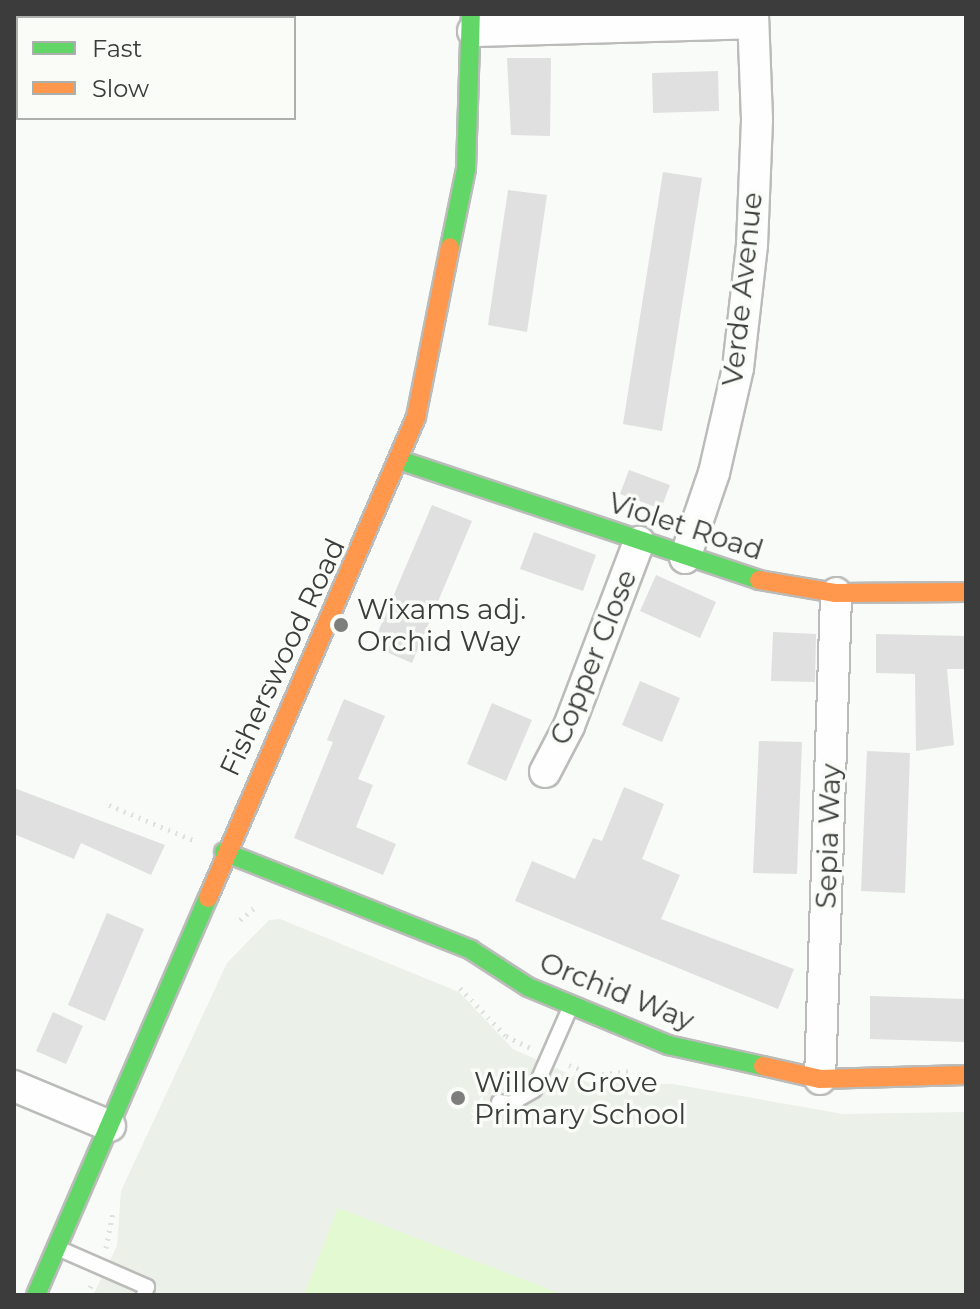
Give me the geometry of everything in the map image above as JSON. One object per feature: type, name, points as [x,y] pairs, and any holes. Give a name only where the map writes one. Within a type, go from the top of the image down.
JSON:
[{"type":"street","points":[[472,22],[753,18]]},
{"type":"street","name":"Verde Avenue","points":[[685,558],[714,473],[738,368],[752,245],[757,119],[753,18]]},
{"type":"street","name":"Fisherswood Road","points":[[36,1295],[224,852],[416,417],[466,169],[472,22]]},
{"type":"street","name":"Violet Road","points":[[399,460],[736,576],[836,593],[966,592]]},
{"type":"street","name":"Copper Close","points":[[545,772],[569,726],[639,542]]},
{"type":"street","name":"Sepia Way","points":[[820,1079],[836,593]]},
{"type":"street","name":"Orchid Way","points":[[224,852],[471,950],[570,1007],[718,1060],[820,1079],[966,1075]]},
{"type":"street","points":[[14,1086],[110,1126]]},
{"type":"lane","points":[[499,1102],[510,1104],[534,1090],[551,1058],[570,1007]]},
{"type":"lane","points":[[56,1247],[147,1287],[144,1295]]},
{"type":"path","points":[[109,805],[224,852]]},
{"type":"path","points":[[234,926],[254,904],[264,907]]},
{"type":"path","points":[[445,982],[459,988],[506,1036],[551,1058],[594,1075],[639,1070]]},
{"type":"path","points":[[87,1295],[112,1236],[113,1196]]},
{"type":"shaded area","name":"Willow Grove Primary School","points":[[280,919],[459,992],[513,1049],[587,1082],[673,1084],[843,1114],[966,1112],[966,1295],[93,1295],[117,1246],[121,1191],[227,963],[269,920]]},
{"type":"green space","points":[[338,1208],[564,1295],[304,1295]]},
{"type":"building","points":[[507,58],[551,58],[550,136],[511,135]]},
{"type":"building","points":[[718,71],[719,111],[653,113],[652,73]]},
{"type":"building","points":[[663,172],[702,178],[662,431],[623,424]]},
{"type":"building","points":[[508,190],[547,195],[527,332],[488,325]]},
{"type":"building","points":[[629,470],[670,485],[661,509],[620,494]]},
{"type":"building","points":[[432,505],[472,521],[412,663],[372,646]]},
{"type":"building","points":[[534,532],[596,555],[583,591],[520,569]]},
{"type":"building","points":[[656,575],[716,602],[700,638],[640,611]]},
{"type":"building","points":[[773,632],[816,634],[815,682],[771,681]]},
{"type":"building","points":[[876,634],[966,636],[966,669],[947,669],[954,745],[916,751],[915,674],[876,673]]},
{"type":"building","points":[[640,681],[680,698],[662,742],[622,725]]},
{"type":"building","points":[[344,699],[385,716],[358,779],[373,785],[356,827],[396,844],[383,875],[294,838],[333,742],[327,740]]},
{"type":"building","points":[[492,703],[532,720],[506,781],[467,764]]},
{"type":"building","points":[[759,741],[802,742],[797,874],[753,873]]},
{"type":"building","points":[[867,751],[910,753],[905,893],[861,891]]},
{"type":"building","points":[[624,787],[664,804],[642,859],[680,875],[661,919],[794,969],[778,1009],[515,901],[532,861],[575,879],[593,838],[602,841]]},
{"type":"building","points":[[14,788],[165,845],[151,875],[81,843],[74,859],[14,834]]},
{"type":"building","points":[[107,913],[144,929],[105,1021],[68,1005]]},
{"type":"building","points":[[870,996],[966,999],[966,1042],[870,1039]]},
{"type":"building","points":[[53,1012],[83,1026],[66,1064],[36,1051]]},
{"type":"traffic: fast","points":[[450,247],[466,169],[471,14]]},
{"type":"traffic: fast","points":[[399,460],[759,580]]},
{"type":"traffic: fast","points":[[224,852],[471,950],[528,987],[668,1045],[763,1066]]},
{"type":"traffic: fast","points":[[36,1295],[208,898]]},
{"type":"traffic: slow","points":[[208,898],[416,417],[450,247]]},
{"type":"traffic: slow","points":[[759,580],[836,593],[966,592]]},
{"type":"traffic: slow","points":[[763,1066],[820,1079],[966,1075]]},
{"type":"place","name":"Wixams adj. Orchid Way","points":[[341,625]]},
{"type":"place","name":"Willow Grove Primary School","points":[[458,1098]]}]
